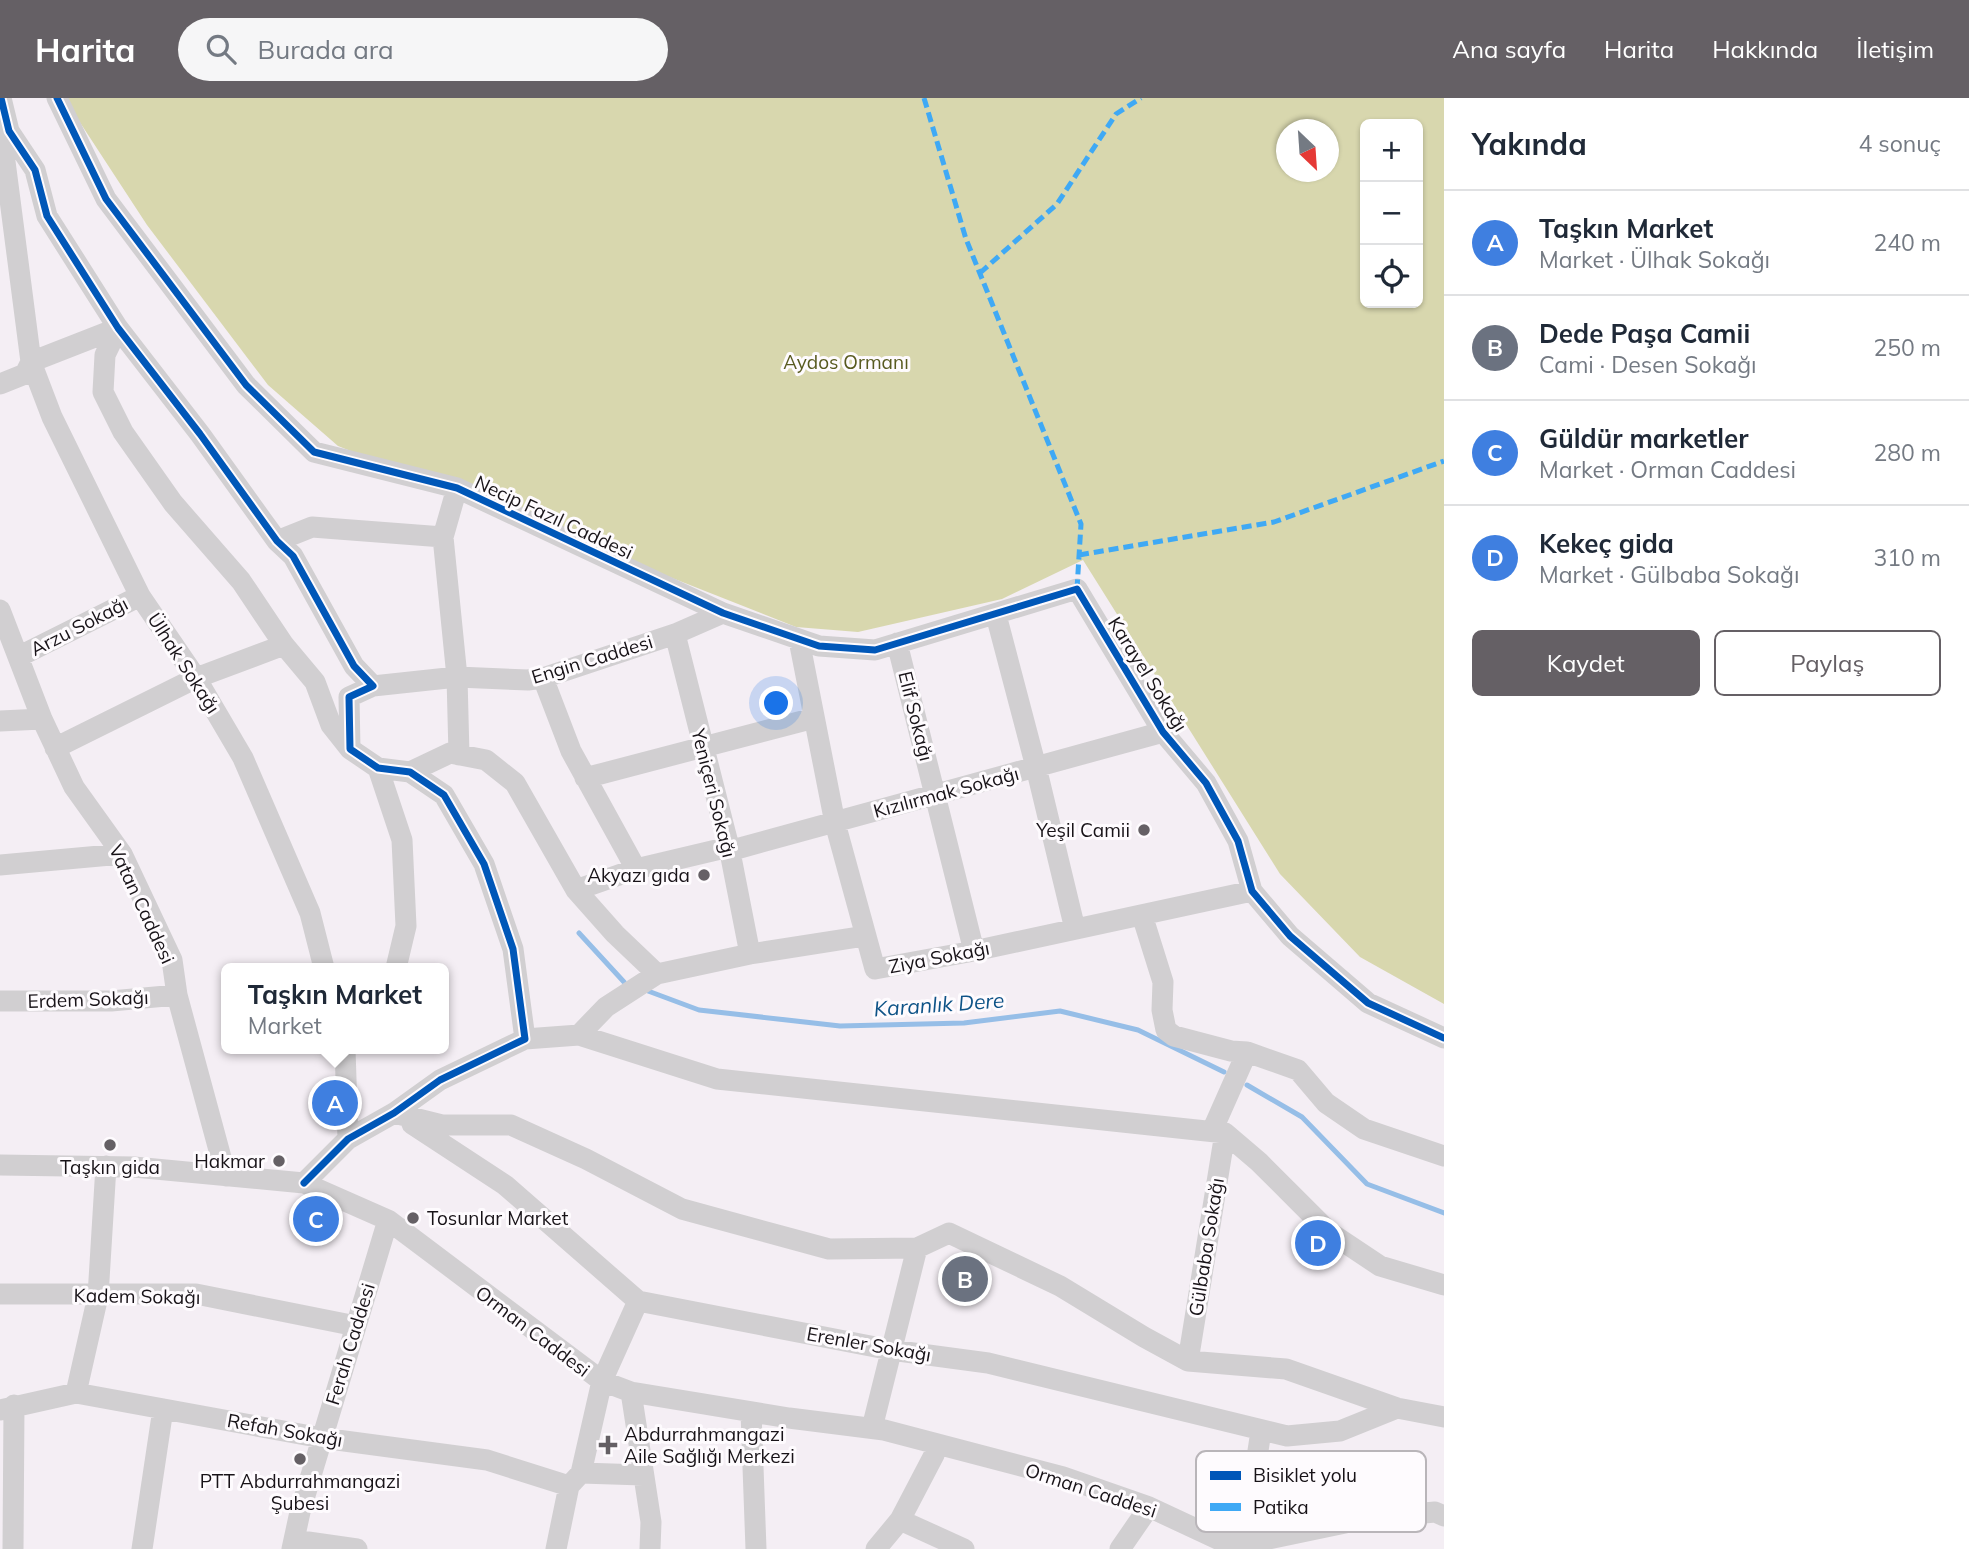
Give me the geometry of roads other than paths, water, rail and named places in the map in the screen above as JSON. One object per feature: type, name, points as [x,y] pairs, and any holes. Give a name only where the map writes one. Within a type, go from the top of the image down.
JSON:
[{"type":"street","points":[[1,98],[4,143],[35,170],[47,216],[118,328],[200,434],[277,541],[293,556],[354,666],[373,686],[349,697],[350,750]]},
{"type":"street","name":"Necip Fazıl Caddesi","points":[[57,98],[106,199],[246,385],[314,452],[457,488],[723,613],[819,646],[875,650],[1077,590]]},
{"type":"street","name":"Ülhak Sokağı","points":[[4,143],[31,362],[52,417],[140,596],[196,678],[243,758],[310,913],[323,963]]},
{"type":"street","points":[[0,384],[24,374],[31,362],[118,328]]},
{"type":"street","points":[[118,328],[105,355],[103,392],[123,432],[173,503],[242,581],[284,645],[316,682],[331,725],[350,750],[378,768],[410,772],[444,794],[484,864],[513,950],[525,1039]]},
{"type":"street","points":[[457,488],[443,537],[457,677],[459,755]]},
{"type":"street","points":[[277,541],[312,527],[443,537]]},
{"type":"street","name":"Karayel Sokağı","points":[[1077,590],[1163,732],[1213,794],[1238,841],[1252,891],[1290,936],[1367,1003],[1444,1038]]},
{"type":"street","name":"Arzu Sokağı","points":[[18,657],[140,596]]},
{"type":"street","name":"Vatan Caddesi","points":[[0,610],[42,719],[74,787],[122,854],[172,960],[177,995],[226,1176]]},
{"type":"street","name":"Engin Caddesi","points":[[373,686],[457,677],[528,680],[542,678],[675,634],[723,613]]},
{"type":"street","points":[[996,615],[1075,929]]},
{"type":"street","name":"Yeniçeri Sokağı","points":[[675,634],[729,849],[750,954]]},
{"type":"street","name":"Ziya Sokağı","points":[[799,640],[835,823],[874,969],[974,951],[1252,891]]},
{"type":"street","name":"Elif Sokağı","points":[[897,643],[974,951]]},
{"type":"street","points":[[55,748],[196,678],[284,645]]},
{"type":"street","points":[[542,678],[585,778],[636,869]]},
{"type":"street","points":[[585,778],[814,718]]},
{"type":"street","points":[[0,721],[42,719]]},
{"type":"street","name":"Kızılırmak Sokağı","points":[[576,890],[636,869],[835,823],[1163,732]]},
{"type":"street","points":[[410,772],[450,753],[486,760],[515,783],[576,890],[615,934],[657,974]]},
{"type":"street","points":[[378,768],[402,840],[406,926],[397,963]]},
{"type":"street","points":[[0,865],[122,854]]},
{"type":"street","points":[[1142,915],[1164,982],[1162,1010],[1166,1030],[1174,1037],[1231,1051],[1247,1052],[1298,1070],[1326,1103],[1364,1129],[1444,1156]]},
{"type":"street","points":[[579,1035],[606,1007],[657,974],[750,954],[865,936]]},
{"type":"street","name":"Erdem Sokağı","points":[[0,1001],[111,1001],[177,995]]},
{"type":"street","points":[[304,1183],[348,1139],[394,1113],[440,1080],[525,1039],[579,1035],[718,1079],[1218,1132],[1259,1163],[1329,1231],[1380,1266],[1444,1285]]},
{"type":"street","name":"Gülbaba Sokağı","points":[[1188,1361],[1218,1132],[1247,1052]]},
{"type":"street","points":[[345,1054],[348,1139]]},
{"type":"street","points":[[394,1113],[442,1125],[511,1125],[586,1159],[682,1209],[829,1249],[917,1248],[948,1233],[1060,1286],[1188,1361],[1286,1368],[1397,1408],[1444,1417]]},
{"type":"street","points":[[394,1113],[505,1185],[638,1301],[601,1381],[556,1549]]},
{"type":"street","name":"Orman Caddesi","points":[[0,1165],[106,1166],[304,1183],[388,1220],[601,1381],[631,1392],[872,1429],[934,1443],[1063,1477],[1149,1507],[1196,1528]]},
{"type":"street","points":[[76,1393],[98,1296],[106,1166]]},
{"type":"street","name":"Ferah Caddesi","points":[[293,1544],[388,1220]]},
{"type":"street","points":[[872,1429],[917,1248]]},
{"type":"street","name":"Kadem Sokağı","points":[[0,1294],[196,1294],[356,1326]]},
{"type":"street","name":"Erenler Sokağı","points":[[638,1301],[891,1350],[988,1363],[1261,1432],[1287,1436],[1340,1431],[1397,1408]]},
{"type":"street","points":[[631,1392],[651,1522],[650,1549]]},
{"type":"street","name":"Refah Sokağı","points":[[7,1408],[76,1393],[322,1438],[487,1460],[575,1480],[642,1475]]},
{"type":"street","points":[[7,1408],[13,1549]]},
{"type":"street","points":[[142,1549],[163,1409]]},
{"type":"street","points":[[751,1412],[755,1549]]},
{"type":"street","points":[[1258,1451],[1261,1432]]},
{"type":"street","points":[[876,1549],[900,1520],[934,1455],[934,1443]]},
{"type":"street","points":[[1120,1549],[1149,1507]]},
{"type":"street","points":[[1426,1513],[1435,1512],[1444,1516]]},
{"type":"street","points":[[900,1520],[964,1549]]},
{"type":"street","name":"Orman Caddesi","points":[[1204,1532],[1237,1547]]},
{"type":"street","points":[[1237,1547],[1305,1532]]},
{"type":"street","points":[[293,1544],[357,1549]]},
{"type":"waterway","name":"Karanlık Dere","points":[[579,933],[624,982]]},
{"type":"waterway","name":"Karanlık Dere","points":[[648,991],[699,1010],[840,1026],[964,1023],[1060,1011],[1138,1030],[1224,1072]]},
{"type":"waterway","name":"Karanlık Dere","points":[[1247,1085],[1302,1117],[1367,1184],[1444,1213]]},
{"type":"place","name":"Yeşil Camii","points":[[1144,830]]},
{"type":"place","name":"Akyazı gıda","points":[[704,875]]},
{"type":"place","name":"Taşkın Market","points":[[335,1103]]},
{"type":"place","name":"Taşkın gida","points":[[110,1145]]},
{"type":"place","name":"Hakmar","points":[[279,1161]]},
{"type":"place","name":"Tosunlar Market","points":[[413,1218]]},
{"type":"place","name":"Güldür marketler","points":[[316,1219]]},
{"type":"place","name":"Kekeç gida","points":[[1318,1243]]},
{"type":"place","name":"Dede Paşa Camii","points":[[965,1279]]},
{"type":"place","name":"Abdurrahmangazi Aile Sağlığı Merkezi","points":[[608,1445]]},
{"type":"place","name":"PTT Abdurrahmangazi Şubesi","points":[[300,1459]]},
{"type":"park label","name":"Aydos Ormanı","points":[[846,362]]}]
